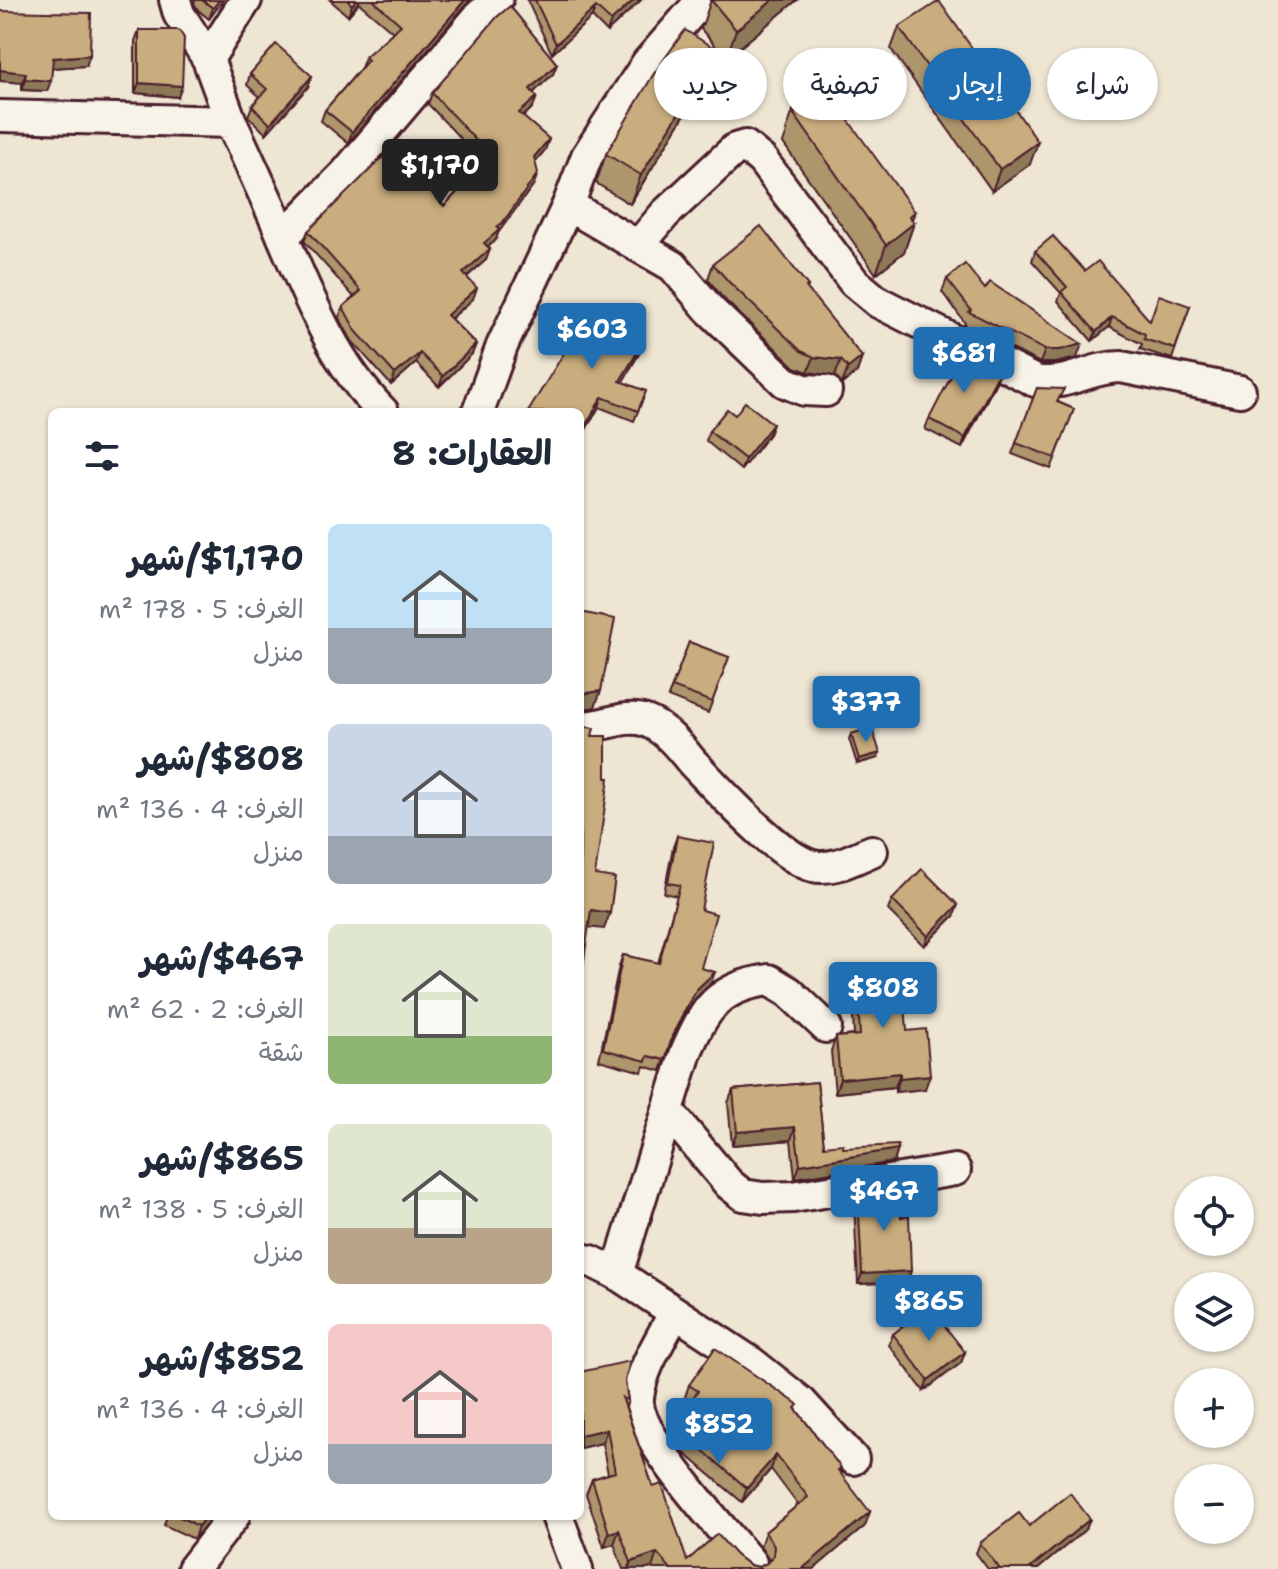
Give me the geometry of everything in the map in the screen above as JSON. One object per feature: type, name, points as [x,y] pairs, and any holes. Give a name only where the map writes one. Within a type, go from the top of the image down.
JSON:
[{"type":"street","points":[[175,0],[179,14],[208,59],[231,122],[320,320],[365,394],[379,408]]},
{"type":"street","points":[[208,59],[246,0]]},
{"type":"street","points":[[283,237],[346,173],[480,15],[497,0]]},
{"type":"street","points":[[479,408],[502,346],[568,205],[587,156],[648,62],[694,3]]},
{"type":"street","points":[[0,116],[231,122]]},
{"type":"street","points":[[638,246],[665,214],[735,149],[745,146],[762,160],[854,282],[878,302],[1035,381],[1051,384],[1064,382],[1107,367],[1121,367],[1240,391]]},
{"type":"street","points":[[568,205],[673,266],[710,310],[785,382],[804,390],[826,391]]},
{"type":"street","points":[[584,727],[595,728],[629,718],[646,721],[663,731],[727,800],[769,838],[810,866],[835,865],[872,851]]},
{"type":"street","points":[[617,1274],[686,1052],[701,1017],[716,1001],[738,987],[769,980],[789,992],[826,1027]]},
{"type":"street","points":[[668,1111],[729,1184],[743,1195],[793,1197],[955,1170]]},
{"type":"street","points":[[584,1260],[617,1274],[752,1363],[801,1402],[853,1459]]},
{"type":"street","points":[[674,1314],[640,1384],[637,1402],[654,1442],[751,1563]]},
{"type":"street","points":[[193,1569],[231,1520]]},
{"type":"street","points":[[559,1520],[577,1569]]},
{"type":"building","points":[[202,0],[219,0],[213,8]]},
{"type":"building","points":[[373,0],[465,0],[352,132],[325,110],[368,60],[365,57],[401,25]]},
{"type":"building","points":[[535,0],[634,0],[611,21],[596,7],[556,44]]},
{"type":"building","points":[[711,0],[773,0],[736,30]]},
{"type":"building","points":[[939,1],[972,48],[923,48],[923,61],[899,27]]},
{"type":"building","points":[[510,6],[557,64],[530,89],[537,97],[519,113],[549,139],[534,157],[538,173],[497,227],[499,230],[484,243],[490,249],[463,273],[477,288],[447,315],[476,344],[443,376],[420,353],[395,374],[356,331],[343,307],[361,291],[308,231],[392,148],[444,206],[473,176],[467,170],[483,148],[432,93]]},
{"type":"building","points":[[0,11],[91,13],[90,55],[53,58],[51,81],[25,79],[26,73],[0,70]]},
{"type":"building","points":[[139,30],[179,30],[184,38],[182,86],[139,83]]},
{"type":"building","points":[[685,30],[714,48],[672,48]]},
{"type":"building","points":[[276,44],[312,76],[270,124],[252,106],[267,89],[250,74]]},
{"type":"building","points":[[653,75],[654,120],[674,120],[641,175],[606,154]]},
{"type":"building","points":[[798,120],[848,120],[915,212],[909,216],[914,223],[886,245]]},
{"type":"building","points":[[965,120],[1023,120],[1038,142],[1000,169]]},
{"type":"building","points":[[761,226],[862,357],[848,368],[841,360],[814,357],[801,351],[713,264]]},
{"type":"building","points":[[1053,236],[1085,271],[1098,261],[1150,321],[1159,295],[1190,306],[1175,349],[1144,339],[1145,334],[1112,317],[1096,332],[1061,292],[1067,287],[1035,251]]},
{"type":"building","points":[[965,264],[985,289],[990,282],[1082,344],[1060,350],[1045,350],[969,312],[971,310],[947,279]]},
{"type":"building","points":[[590,310],[644,341],[620,381],[646,391],[638,411],[602,397],[584,428],[584,408],[530,408]]},
{"type":"building","points":[[963,353],[1000,371],[965,438],[929,419]]},
{"type":"building","points":[[1037,388],[1064,389],[1057,402],[1074,409],[1055,458],[1016,443]]},
{"type":"building","points":[[745,402],[773,424],[745,459],[709,431],[727,409],[735,415]]},
{"type":"building","points":[[584,613],[615,619],[601,691],[584,693]]},
{"type":"building","points":[[689,642],[729,657],[712,702],[672,687]]},
{"type":"building","points":[[584,727],[594,728],[592,736],[606,736],[606,778],[609,778],[595,875],[615,878],[610,913],[591,910],[584,960]]},
{"type":"building","points":[[872,728],[880,753],[859,759],[851,734]]},
{"type":"building","points":[[677,836],[714,843],[701,910],[716,914],[701,968],[715,972],[697,989],[688,1004],[673,1034],[665,1060],[648,1056],[646,1061],[603,1049],[623,955],[659,963],[680,885],[668,883]]},
{"type":"building","points":[[922,869],[958,905],[928,936],[892,900]]},
{"type":"building","points":[[902,965],[907,1031],[926,1029],[930,1075],[900,1078],[900,1073],[840,1079],[836,1037],[860,1035],[856,968]]},
{"type":"building","points":[[817,1082],[824,1146],[898,1145],[898,1149],[800,1165],[795,1127],[737,1132],[733,1090]]},
{"type":"building","points":[[900,1188],[901,1217],[909,1216],[911,1271],[862,1274],[858,1194]]},
{"type":"building","points":[[929,1306],[965,1352],[928,1380],[893,1334]]},
{"type":"building","points":[[715,1348],[798,1405],[795,1408],[870,1512],[802,1569],[671,1569],[657,1553],[631,1562],[619,1530],[609,1533],[592,1479],[615,1472],[607,1429],[584,1434],[584,1371],[630,1361],[625,1381],[628,1401],[622,1397],[653,1487],[662,1484],[687,1561],[717,1534],[749,1565],[759,1567],[767,1563],[773,1556],[774,1546],[765,1532],[808,1497],[776,1455],[747,1488],[687,1437],[676,1419],[698,1391],[689,1385]]},
{"type":"building","points":[[1070,1493],[1090,1519],[1029,1569],[1000,1569],[980,1543],[1019,1513],[1029,1526]]},
{"type":"building","points":[[186,1520],[203,1520],[198,1526]]}]
